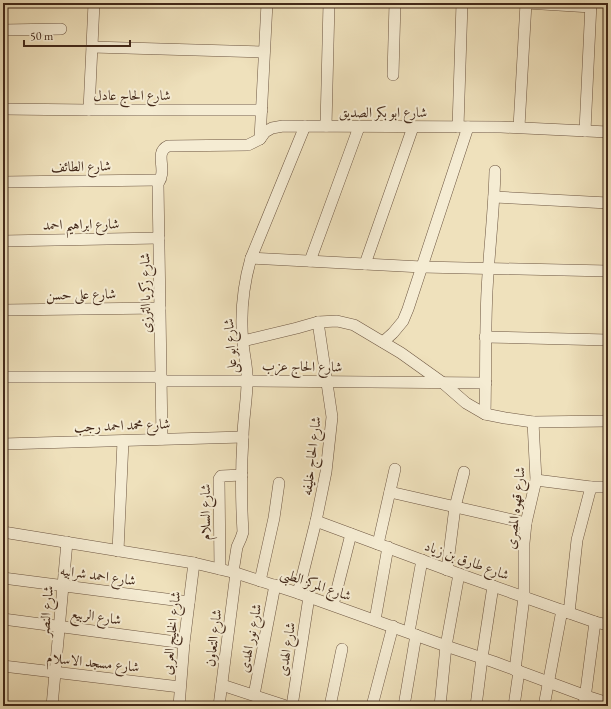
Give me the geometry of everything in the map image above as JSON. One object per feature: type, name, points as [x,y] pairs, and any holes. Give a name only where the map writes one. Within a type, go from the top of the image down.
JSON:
[{"type":"street","points":[[89,110],[94,3]]},
{"type":"street","points":[[260,139],[267,3]]},
{"type":"street","points":[[326,126],[329,3]]},
{"type":"street","points":[[393,75],[395,3]]},
{"type":"street","points":[[383,342],[403,321],[408,309],[422,267],[463,127],[462,3]]},
{"type":"street","points":[[520,127],[526,3],[591,5],[585,131]]},
{"type":"street","points":[[3,30],[61,29]]},
{"type":"street","points":[[92,48],[264,52]]},
{"type":"street","name":"شارع الحاج عادل","points":[[3,109],[262,110]]},
{"type":"street","name":"شارع ابو بكر الصديق","points":[[164,148],[168,146],[248,145],[260,139],[265,132],[272,128],[283,126],[520,127],[608,132]]},
{"type":"street","name":"شارع ابو على","points":[[234,573],[237,547],[243,532],[243,437],[247,381],[242,310],[247,273],[251,258],[305,126]]},
{"type":"street","points":[[310,261],[359,127]]},
{"type":"street","points":[[365,264],[413,127]]},
{"type":"street","name":"شارع زكريا الترزى","points":[[162,439],[158,184],[162,174],[161,153],[164,148]]},
{"type":"street","points":[[485,414],[485,337],[495,171]]},
{"type":"street","name":"شارع الطائف","points":[[3,182],[159,180]]},
{"type":"street","points":[[494,197],[608,203]]},
{"type":"street","name":"شارع ابراهيم احمد","points":[[3,241],[159,238]]},
{"type":"street","points":[[251,258],[422,267],[608,271]]},
{"type":"street","name":"شارع على حسن","points":[[3,310],[160,308]]},
{"type":"street","name":"شارع الحاج عزب","points":[[243,341],[318,322],[337,321],[354,325],[401,352],[443,383],[466,403],[485,414],[533,422],[608,421]]},
{"type":"street","name":"شارع الحاج خليفه","points":[[298,593],[316,521],[326,472],[332,417],[328,381],[318,322]]},
{"type":"street","points":[[485,337],[608,340]]},
{"type":"street","name":"شارع الحاج عزب","points":[[3,377],[486,383]]},
{"type":"street","name":"شارع قهوه المصرى","points":[[514,706],[524,597],[524,543],[526,523],[536,480],[533,422]]},
{"type":"street","name":"شارع محمد احمد رجب","points":[[3,444],[243,437]]},
{"type":"street","points":[[118,551],[123,441]]},
{"type":"street","points":[[375,620],[390,492],[395,469]]},
{"type":"street","points":[[447,570],[455,507],[464,472]]},
{"type":"street","name":"شارع السلام","points":[[220,569],[219,479],[221,476],[242,475]]},
{"type":"street","points":[[536,480],[591,487],[608,487]]},
{"type":"street","points":[[260,581],[274,518],[279,483]]},
{"type":"street","points":[[544,706],[565,611],[577,540],[591,487]]},
{"type":"street","points":[[390,492],[526,523]]},
{"type":"street","name":"شارع طارق بن زياد","points":[[316,521],[447,570],[595,622],[608,625]]},
{"type":"street","name":"شارع المركز الطبى","points":[[3,532],[194,563],[220,569],[298,593],[517,670],[549,682],[585,701],[608,703]]},
{"type":"street","points":[[333,605],[351,534]]},
{"type":"street","name":"شارع النصر","points":[[52,706],[67,542]]},
{"type":"street","points":[[404,706],[422,560]]},
{"type":"street","name":"شارع الخليج العربى","points":[[179,706],[184,643],[194,563]]},
{"type":"street","name":"شارع التعاون","points":[[219,706],[234,573]]},
{"type":"street","points":[[440,706],[446,646],[459,574]]},
{"type":"street","name":"شارع احمد شرابيه","points":[[3,578],[189,602]]},
{"type":"street","name":"شارع نور الهدى","points":[[254,695],[275,586]]},
{"type":"street","points":[[476,706],[493,586]]},
{"type":"street","name":"شارع الهدى","points":[[292,706],[309,597]]},
{"type":"street","name":"شارع الربيع","points":[[3,619],[184,643]]},
{"type":"street","points":[[585,701],[595,622]]},
{"type":"street","points":[[372,706],[393,626]]},
{"type":"street","points":[[330,706],[342,649]]},
{"type":"street","name":"شارع مسجد الاسلام","points":[[3,666],[180,687]]},
{"type":"street","points":[[222,685],[254,695],[264,703],[286,706]]}]
